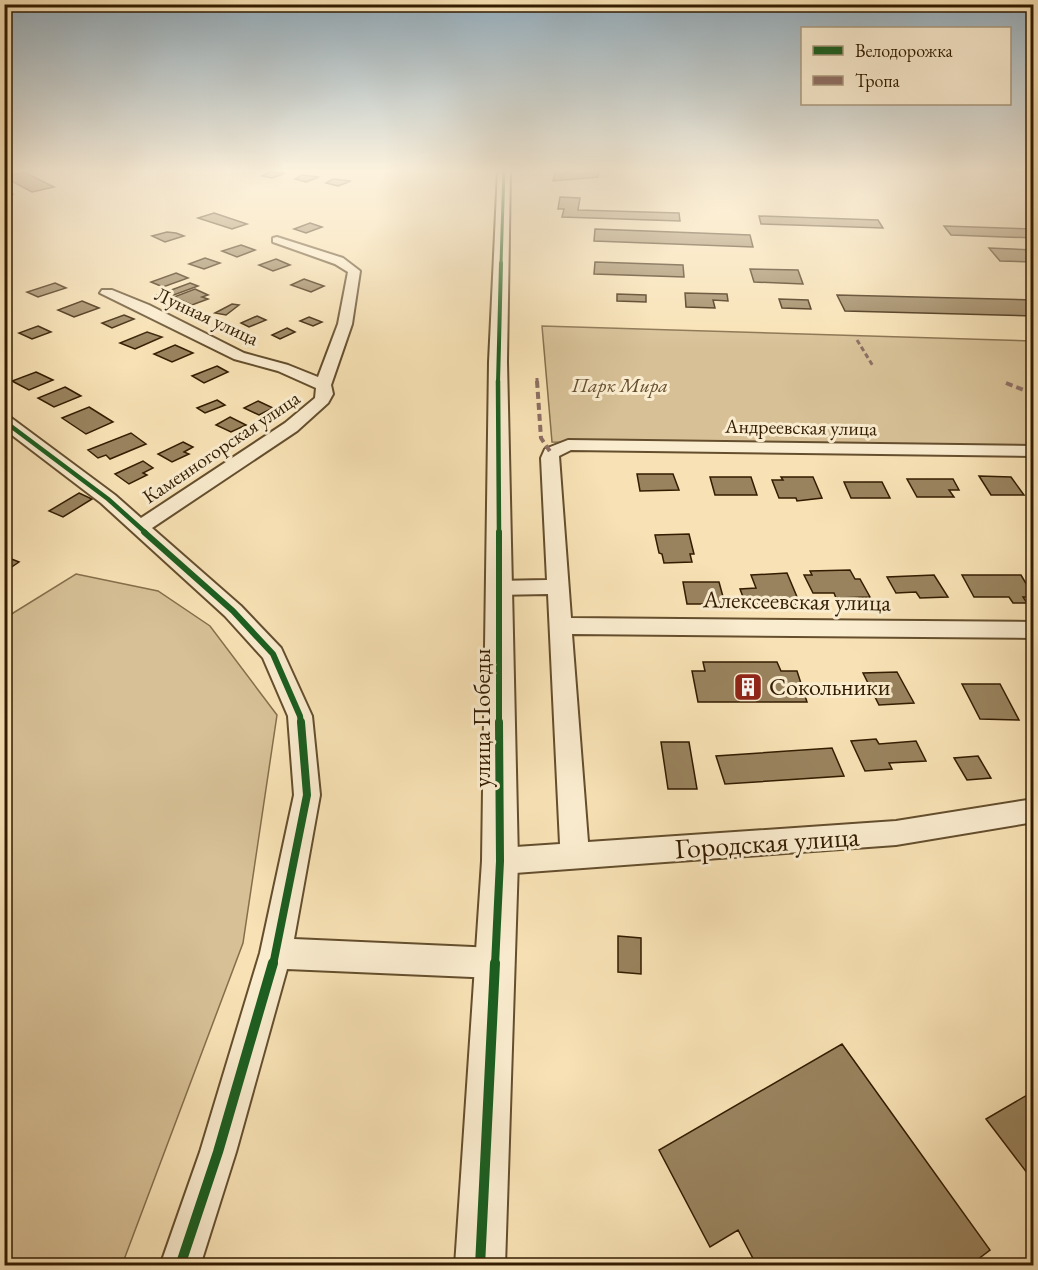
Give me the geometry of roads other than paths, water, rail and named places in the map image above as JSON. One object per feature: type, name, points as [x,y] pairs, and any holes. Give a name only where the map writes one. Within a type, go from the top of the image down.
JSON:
[{"type":"street","name":"улица Победы","points":[[480,1266],[500,861],[498,362],[502,229]]},
{"type":"street","name":"Каменногорская улица","points":[[141,526],[307,415],[322,400],[324,385],[345,324],[354,271],[339,261],[278,240]]},
{"type":"street","name":"Лунная улица","points":[[107,293],[144,308],[239,356],[283,368],[324,385]]},
{"type":"street","points":[[4,422],[141,526],[233,611],[273,654],[300,716],[307,795],[276,953],[218,1152],[180,1266]]},
{"type":"street","name":"Андреевская улица","points":[[559,587],[550,458],[551,453],[568,445],[1034,451]]},
{"type":"street","points":[[500,588],[559,587],[574,855]]},
{"type":"street","name":"Алексеевская улица","points":[[561,626],[1034,630]]},
{"type":"street","name":"Городская улица","points":[[500,861],[896,833],[1034,810]]},
{"type":"street","points":[[276,953],[495,963]]},
{"type":"place","name":"Сокольники","points":[[748,687]]},
{"type":"park label","name":"Парк Мира","points":[[620,385]]}]
